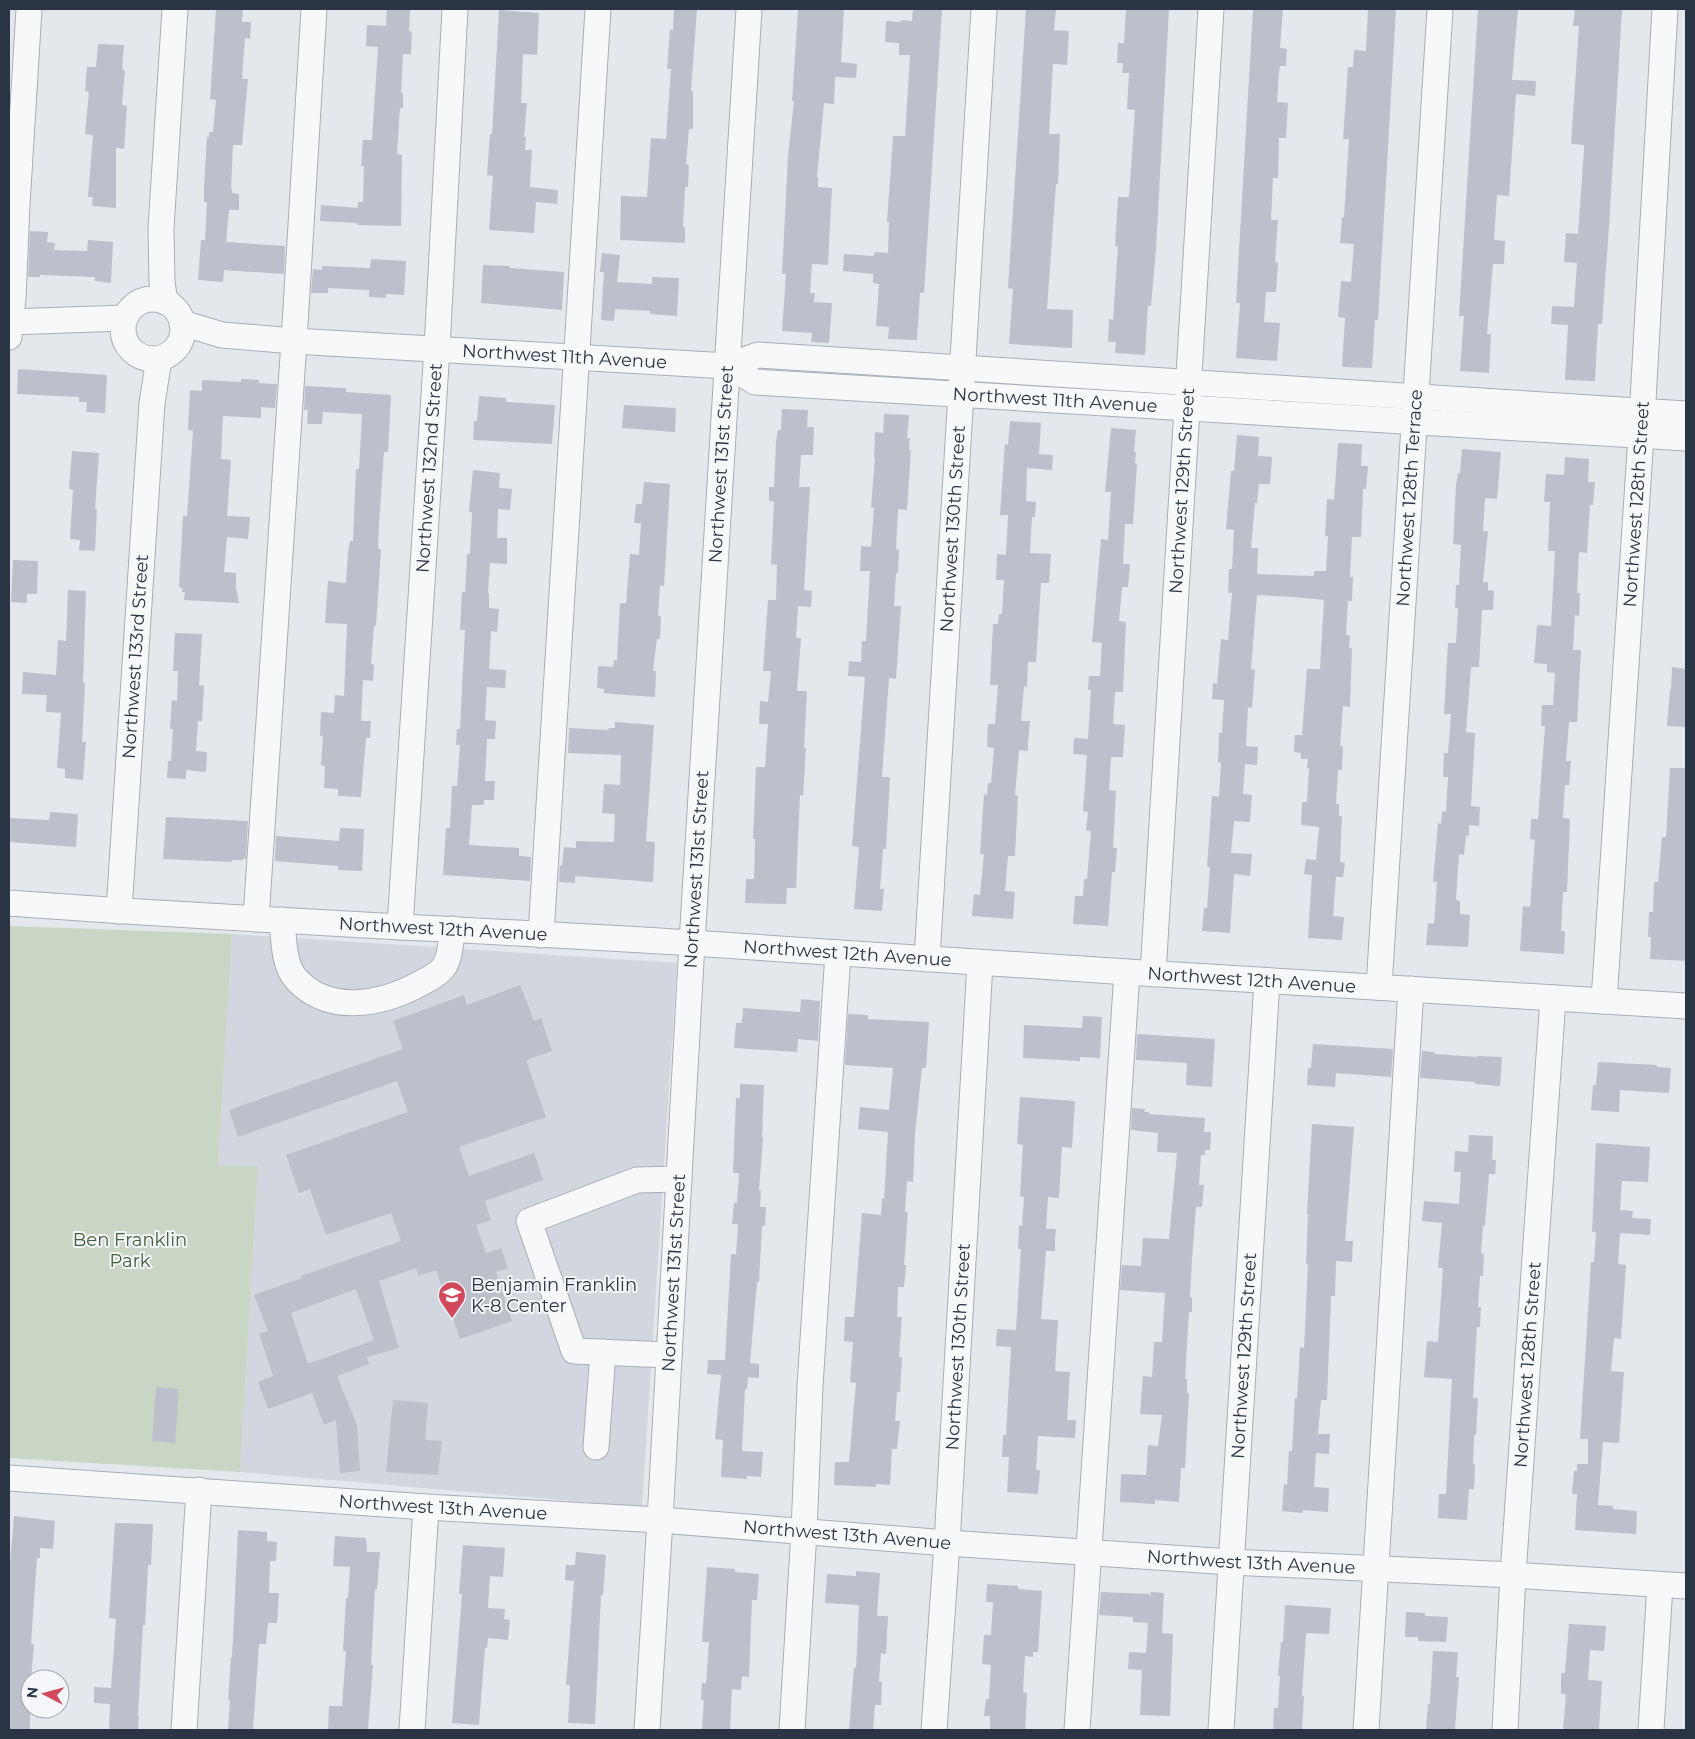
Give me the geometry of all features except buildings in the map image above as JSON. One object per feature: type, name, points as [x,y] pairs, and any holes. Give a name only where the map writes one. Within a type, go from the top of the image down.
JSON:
[{"type":"street","points":[[29,9],[13,298],[9,327],[62,321],[124,328]]},
{"type":"street","points":[[157,301],[152,249],[161,228],[175,9]]},
{"type":"street","points":[[256,919],[314,9]]},
{"type":"street","name":"Northwest 132nd Street","points":[[400,926],[437,348],[455,9]]},
{"type":"street","points":[[541,935],[598,9]]},
{"type":"street","name":"Northwest 131st Street","points":[[647,1730],[692,943],[749,9]]},
{"type":"street","name":"Northwest 130th Street","points":[[928,959],[984,9]]},
{"type":"street","name":"Northwest 129th Street","points":[[1153,974],[1211,9]]},
{"type":"street","name":"Northwest 128th Terrace","points":[[1379,987],[1440,9]]},
{"type":"street","name":"Northwest 128th Street","points":[[1604,1001],[1641,436],[1665,9]]},
{"type":"street","points":[[157,301],[173,307],[179,314],[181,332],[175,350],[168,355],[152,358],[135,354],[128,347],[124,328],[134,306],[141,302],[157,301]]},
{"type":"street","name":"Northwest 11th Avenue","points":[[181,332],[294,341],[728,366],[758,355],[1686,414]]},
{"type":"street","name":"Northwest 133rd Street","points":[[119,911],[152,403],[145,393],[152,358]]},
{"type":"street","name":"Northwest 11th Avenue","points":[[728,366],[755,382],[1686,438]]},
{"type":"street","name":"Northwest 12th Avenue","points":[[9,903],[119,911],[692,943],[1153,974],[1686,1006]]},
{"type":"street","points":[[282,920],[287,960],[296,978],[320,997],[348,1004],[387,998],[410,989],[434,976],[446,964],[451,945],[452,930]]},
{"type":"street","points":[[792,1730],[804,1531],[810,1386],[838,953]]},
{"type":"street","name":"Northwest 130th Street","points":[[934,1730],[947,1543],[980,963]]},
{"type":"street","points":[[1077,1730],[1127,972]]},
{"type":"street","name":"Northwest 129th Street","points":[[1221,1730],[1267,981]]},
{"type":"street","points":[[1366,1730],[1411,989]]},
{"type":"street","name":"Northwest 128th Street","points":[[1505,1730],[1513,1575],[1553,998]]},
{"type":"street","points":[[669,1355],[574,1351],[529,1221],[637,1180],[679,1179]]},
{"type":"street","points":[[596,1446],[603,1352]]},
{"type":"street","name":"Northwest 13th Avenue","points":[[9,1478],[426,1507],[660,1520],[947,1543],[1231,1562],[1513,1575],[1686,1586]]},
{"type":"street","points":[[184,1730],[199,1490]]},
{"type":"street","points":[[412,1730],[426,1507]]},
{"type":"street","points":[[1652,1730],[1660,1584]]},
{"type":"shaded area","name":"Benjamin Franklin K-8 Center","points":[[232,934],[677,963],[642,1507],[240,1472],[258,1166],[218,1165]]},
{"type":"green space","name":"Ben Franklin Park","points":[[9,926],[232,934],[218,1165],[258,1166],[240,1472],[9,1458]]},
{"type":"place","name":"Benjamin Franklin K-8 Center","points":[[452,1319]]}]
